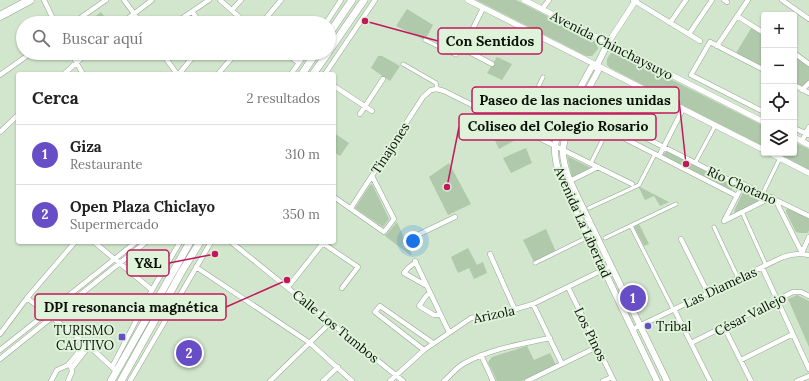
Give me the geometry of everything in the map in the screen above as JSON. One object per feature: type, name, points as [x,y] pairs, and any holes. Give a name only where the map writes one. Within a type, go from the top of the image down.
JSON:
[{"type":"highway","points":[[0,16],[30,0]]},
{"type":"main road","points":[[336,24],[352,0]]},
{"type":"main road","points":[[336,40],[364,0]]},
{"type":"main road","name":"Avenida La Libertad","points":[[607,45],[598,62],[591,68],[561,128],[555,145],[556,161],[558,171],[570,199],[657,381]]},
{"type":"main road","points":[[303,72],[311,60]]},
{"type":"main road","points":[[315,72],[323,60]]},
{"type":"main road","name":"Avenida La Libertad","points":[[598,62],[598,71],[568,132],[563,150],[563,156],[570,181],[667,381]]},
{"type":"main road","points":[[568,113],[575,116]]},
{"type":"main road","points":[[570,199],[577,196]]},
{"type":"main road","points":[[111,381],[115,369],[150,304],[189,244]]},
{"type":"main road","points":[[121,381],[178,278],[199,244]]},
{"type":"street","points":[[44,0],[52,16]]},
{"type":"street","points":[[83,16],[106,0]]},
{"type":"street","points":[[124,0],[135,16]]},
{"type":"street","points":[[130,16],[152,0]]},
{"type":"street","points":[[186,16],[209,0]]},
{"type":"street","points":[[220,0],[238,16]]},
{"type":"street","points":[[232,10],[241,0]]},
{"type":"street","points":[[268,16],[281,0]]},
{"type":"street","points":[[331,16],[341,0]]},
{"type":"street","points":[[336,58],[375,0]]},
{"type":"street","name":"Avenida Chinchaysuyo","points":[[468,0],[598,62],[714,126],[761,149]]},
{"type":"street","name":"Avenida Chinchaysuyo","points":[[524,0],[607,45],[761,121]]},
{"type":"street","points":[[542,9],[549,0]]},
{"type":"street","points":[[607,45],[635,0],[700,42]]},
{"type":"street","points":[[670,23],[686,0]]},
{"type":"street","points":[[689,34],[712,0]]},
{"type":"street","points":[[717,46],[748,0]]},
{"type":"street","points":[[782,0],[809,19]]},
{"type":"street","points":[[463,48],[483,8]]},
{"type":"street","points":[[192,12],[195,16]]},
{"type":"street","points":[[737,16],[761,31]]},
{"type":"street","points":[[425,40],[456,55]]},
{"type":"street","points":[[761,68],[710,42],[691,75],[761,110]]},
{"type":"street","points":[[454,44],[492,64]]},
{"type":"street","points":[[797,55],[809,64]]},
{"type":"street","points":[[0,75],[21,60]]},
{"type":"street","points":[[74,60],[82,72]]},
{"type":"street","points":[[66,72],[80,60]]},
{"type":"street","points":[[167,60],[176,72]]},
{"type":"street","points":[[180,72],[190,60]]},
{"type":"street","points":[[220,72],[230,60]]},
{"type":"street","points":[[295,60],[299,63]]},
{"type":"street","points":[[292,72],[301,60]]},
{"type":"street","points":[[326,72],[334,60]]},
{"type":"street","points":[[403,64],[436,83],[437,89],[519,127],[632,184]]},
{"type":"street","points":[[519,127],[543,77]]},
{"type":"street","points":[[360,114],[383,79]]},
{"type":"street","points":[[802,90],[809,83]]},
{"type":"street","points":[[336,87],[372,111]]},
{"type":"street","points":[[797,87],[809,93]]},
{"type":"street","name":"Tinajones","points":[[351,208],[424,97],[431,90],[437,89]]},
{"type":"street","points":[[628,129],[649,91]]},
{"type":"street","points":[[584,98],[615,114]]},
{"type":"street","points":[[590,208],[639,185],[663,147],[683,109]]},
{"type":"street","points":[[0,132],[16,117]]},
{"type":"street","name":"Río Chotano","points":[[737,196],[612,132],[616,123],[731,181],[743,184],[809,216]]},
{"type":"street","points":[[692,173],[714,126]]},
{"type":"street","points":[[802,141],[807,134],[809,127]]},
{"type":"street","points":[[797,129],[807,134]]},
{"type":"street","points":[[591,163],[606,133]]},
{"type":"street","points":[[797,138],[809,145]]},
{"type":"street","points":[[776,156],[809,173]]},
{"type":"street","points":[[763,193],[780,158]]},
{"type":"street","points":[[570,181],[598,167]]},
{"type":"street","points":[[336,198],[384,232],[394,219],[372,176]]},
{"type":"street","points":[[743,184],[724,221],[774,198],[802,253],[809,255]]},
{"type":"street","points":[[605,238],[676,204]]},
{"type":"street","points":[[742,212],[777,300],[809,369]]},
{"type":"street","points":[[405,241],[455,217]]},
{"type":"street","points":[[631,226],[710,381]]},
{"type":"street","points":[[714,227],[738,278]]},
{"type":"street","points":[[535,263],[588,237]]},
{"type":"street","points":[[802,253],[809,237]]},
{"type":"street","points":[[680,239],[708,293]]},
{"type":"street","points":[[0,334],[73,244]]},
{"type":"street","points":[[96,244],[152,290]]},
{"type":"street","points":[[0,350],[133,244]]},
{"type":"street","points":[[0,359],[144,244]]},
{"type":"street","points":[[150,304],[152,290],[179,244]]},
{"type":"street","points":[[130,381],[210,244]]},
{"type":"street","name":"Calle Los Tumbos","points":[[234,244],[403,381]]},
{"type":"street","points":[[288,287],[321,244]]},
{"type":"street","points":[[324,244],[358,267],[342,288]]},
{"type":"street","name":"Las Diamelas","points":[[632,329],[764,266],[792,254],[802,253]]},
{"type":"street","points":[[490,254],[515,310]]},
{"type":"street","points":[[427,286],[404,273],[415,262],[427,286],[440,315],[449,332]]},
{"type":"street","name":"Arizola","points":[[390,381],[433,343],[471,318],[515,310],[533,304],[611,266]]},
{"type":"street","points":[[196,267],[310,343],[352,381]]},
{"type":"street","name":"Los Pinos","points":[[568,287],[613,379]]},
{"type":"street","name":"César Vallejo","points":[[691,343],[793,292],[801,292],[809,296]]},
{"type":"street","points":[[430,293],[419,306],[434,315],[440,315]]},
{"type":"street","points":[[28,298],[87,344],[115,369]]},
{"type":"street","points":[[533,304],[562,364]]},
{"type":"street","points":[[424,350],[375,312],[380,306],[433,343]]},
{"type":"street","points":[[270,381],[331,322]]},
{"type":"street","points":[[397,329],[405,324]]},
{"type":"street","points":[[724,327],[751,381]]},
{"type":"street","points":[[740,360],[793,334]]},
{"type":"street","points":[[444,381],[450,379],[461,365],[481,355],[550,338]]},
{"type":"street","points":[[50,381],[57,370],[70,366],[87,344]]},
{"type":"street","points":[[527,381],[597,347]]},
{"type":"street","points":[[481,355],[493,381]]},
{"type":"street","points":[[68,381],[71,375],[70,366]]},
{"type":"street","points":[[323,381],[338,367]]},
{"type":"street","points":[[797,381],[809,376]]},
{"type":"street","points":[[603,381],[613,379]]},
{"type":"green space","points":[[476,0],[516,0],[594,40],[598,49],[592,56],[586,56]]},
{"type":"green space","points":[[407,9],[433,25],[425,40],[396,26]]},
{"type":"green space","points":[[101,12],[104,16],[96,16]]},
{"type":"green space","points":[[752,27],[761,33],[761,66],[736,53]]},
{"type":"green space","points":[[616,52],[761,124],[761,145],[610,68],[607,65],[607,59],[611,53]]},
{"type":"green space","points":[[378,56],[382,56],[400,66],[390,81],[371,68]]},
{"type":"green space","points":[[497,57],[512,64],[502,80],[487,73]]},
{"type":"green space","points":[[797,57],[809,67],[809,80],[802,86],[797,84]]},
{"type":"green space","points":[[482,113],[521,137],[499,149]]},
{"type":"green space","points":[[336,134],[349,143],[340,156],[336,153]]},
{"type":"green space","points":[[797,143],[809,149],[809,170],[782,156],[797,156]]},
{"type":"green space","points":[[526,148],[532,163],[511,173],[503,158]]},
{"type":"green space","points":[[666,151],[734,186],[731,190],[663,155]]},
{"type":"green space","points":[[567,156],[591,168],[572,177]]},
{"type":"green space","points":[[449,163],[471,204],[448,215],[429,177]]},
{"type":"green space","points":[[372,184],[389,219],[383,227],[355,208]]},
{"type":"green space","points":[[638,186],[669,202],[660,206],[654,196],[645,200]]},
{"type":"green space","points":[[745,188],[763,197],[763,200],[736,213],[734,211]]},
{"type":"green space","points":[[789,208],[809,219],[808,233],[796,232],[786,212]]},
{"type":"green space","points":[[397,222],[412,255],[385,236]]},
{"type":"green space","points":[[639,224],[649,244],[644,246],[634,227]]},
{"type":"green space","points":[[546,229],[556,252],[534,262],[523,240]]},
{"type":"green space","points":[[468,248],[477,265],[483,262],[487,273],[474,279],[469,268],[458,273],[451,257]]},
{"type":"green space","points":[[147,249],[157,257],[146,273],[135,265]]},
{"type":"green space","points":[[797,295],[809,301],[809,347],[788,299]]},
{"type":"green space","points":[[527,346],[534,360],[550,353],[556,365],[522,381],[497,381],[488,362],[492,357]]},
{"type":"place","name":"Con Sentidos","points":[[365,21]]},
{"type":"place","name":"Paseo de las naciones unidas","points":[[686,164]]},
{"type":"place","name":"Coliseo del Colegio Rosario","points":[[447,187]]},
{"type":"place","name":"Y&L","points":[[215,254]]},
{"type":"place","name":"DPI resonancia magnética","points":[[287,280]]},
{"type":"place","name":"Giza","points":[[633,298]]},
{"type":"place","name":"Tribal","points":[[648,326]]},
{"type":"place","name":"TURISMO CAUTIVO","points":[[122,337]]},
{"type":"place","name":"Open Plaza Chiclayo","points":[[189,353]]}]
